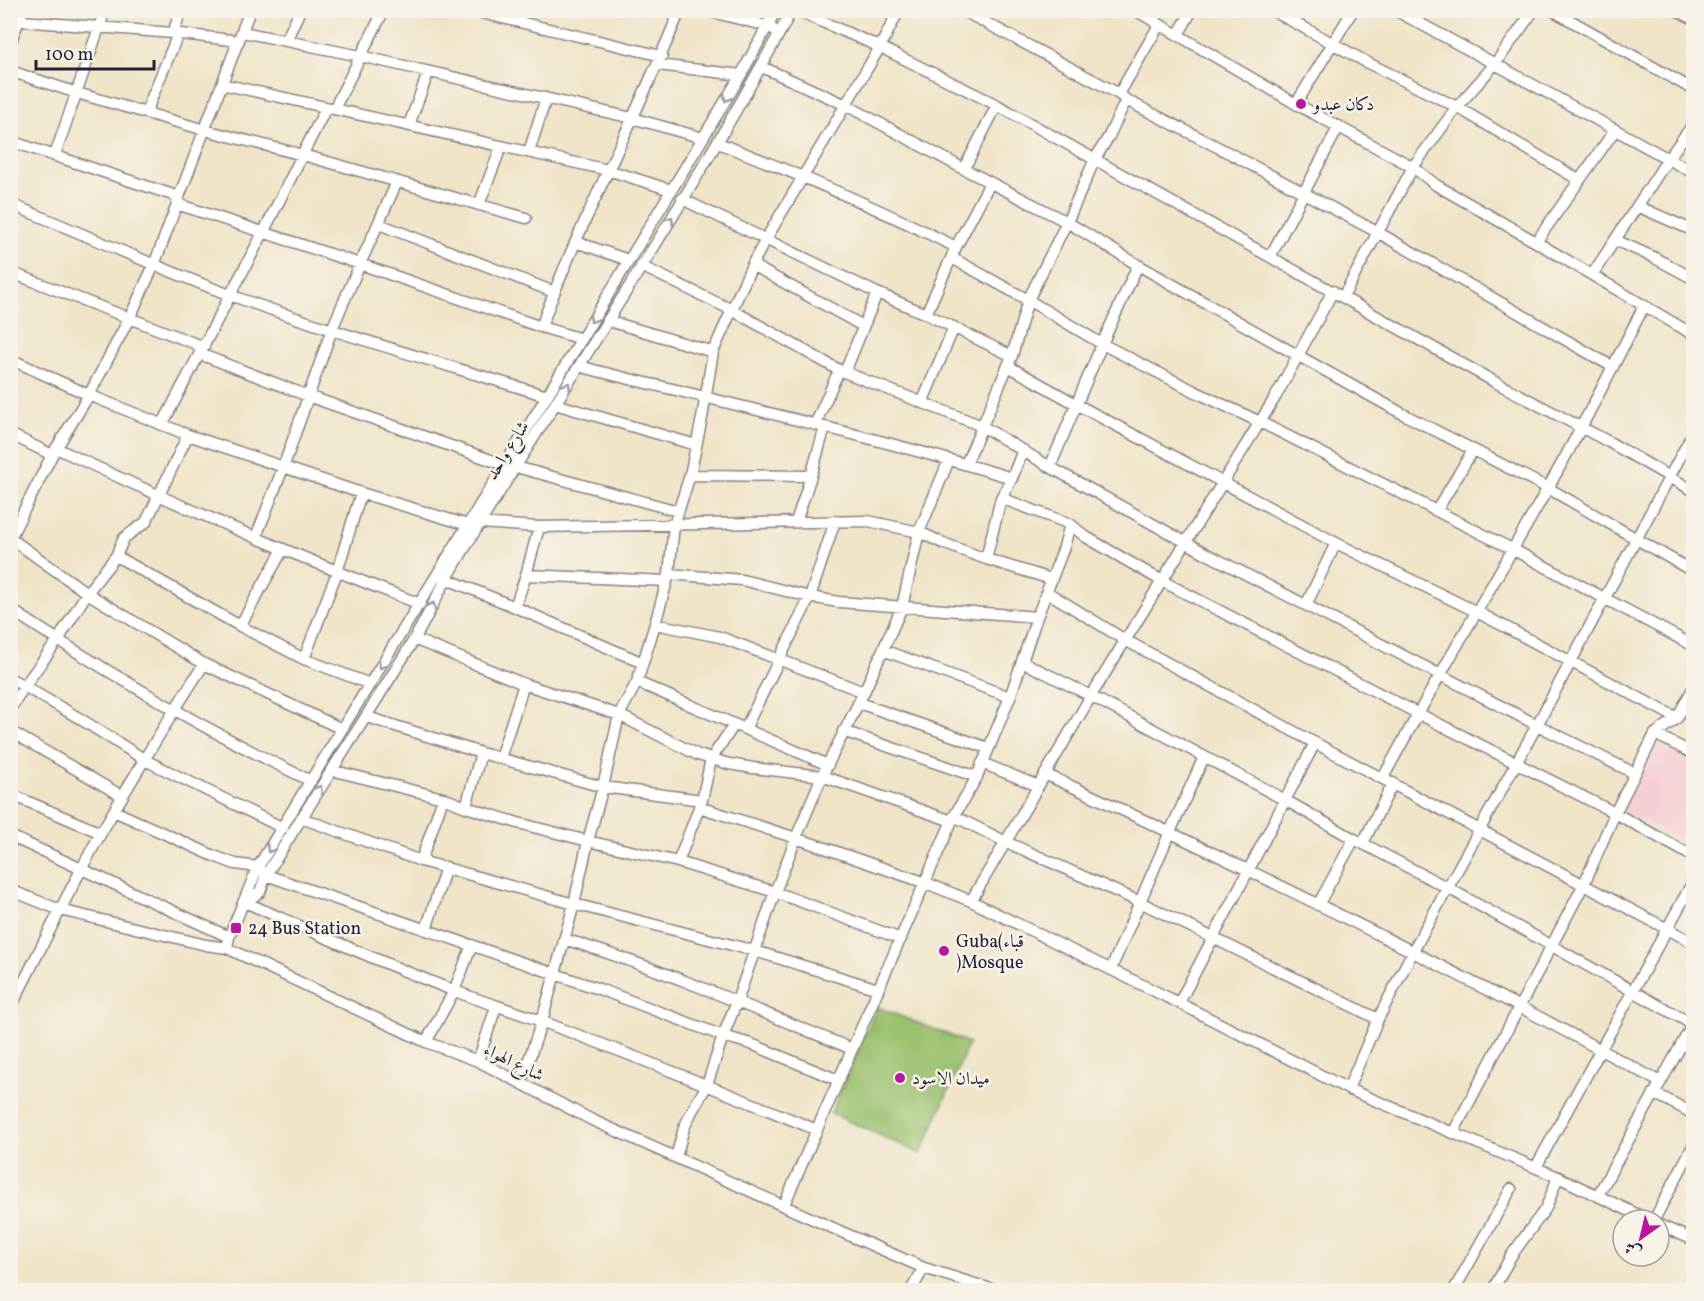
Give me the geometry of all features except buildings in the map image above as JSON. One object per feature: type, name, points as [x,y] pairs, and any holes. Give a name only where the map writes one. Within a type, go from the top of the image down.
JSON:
[{"type":"street","points":[[55,155],[105,10]]},
{"type":"street","points":[[146,112],[176,33],[181,10]]},
{"type":"street","points":[[250,10],[154,265],[89,395],[54,451],[10,538],[87,593],[204,664],[342,729]]},
{"type":"street","points":[[286,40],[300,10]]},
{"type":"street","points":[[162,425],[303,155],[384,10]]},
{"type":"street","points":[[469,10],[660,61],[741,75]]},
{"type":"street","points":[[542,327],[554,292],[608,170],[660,61],[680,10]]},
{"type":"street","points":[[704,10],[767,26],[780,33]]},
{"type":"street","name":"شارع واحد","points":[[262,871],[301,818],[367,717],[414,639],[468,525],[510,466],[551,400],[611,288],[741,75],[776,10]]},
{"type":"street","points":[[793,10],[880,46],[997,105],[1694,490]]},
{"type":"street","name":"شارع واحد","points":[[551,400],[579,366],[609,321],[762,67],[793,10]]},
{"type":"street","points":[[520,1083],[542,1022],[574,904],[619,715],[637,682],[668,578],[674,525],[690,475],[713,352],[766,238],[846,105],[899,10]]},
{"type":"street","points":[[962,10],[979,15],[1122,97],[1379,233],[1613,367]]},
{"type":"street","points":[[1135,10],[1296,104],[1413,167],[1436,185],[1694,335]]},
{"type":"street","points":[[1178,35],[1192,10]]},
{"type":"street","points":[[1272,10],[1368,63],[1457,107],[1579,180]]},
{"type":"street","points":[[1296,104],[1353,10]]},
{"type":"street","points":[[1395,10],[1694,173]]},
{"type":"street","points":[[1552,10],[1694,90]]},
{"type":"street","points":[[1676,10],[1694,19]]},
{"type":"street","points":[[971,901],[1091,696],[1276,396],[1297,356],[1379,233],[1413,167],[1457,107],[1495,64],[1533,11]]},
{"type":"street","points":[[10,43],[18,17],[98,27],[286,40],[632,118],[703,138]]},
{"type":"street","points":[[966,464],[1010,361],[1028,300],[1095,159],[1109,136],[1122,97],[1159,25]]},
{"type":"street","points":[[762,67],[846,105],[964,170],[1067,222],[1297,356],[1403,414],[1548,488],[1694,572]]},
{"type":"street","points":[[10,71],[205,130],[526,218]]},
{"type":"street","points":[[409,125],[428,73]]},
{"type":"street","points":[[222,84],[608,170],[671,190]]},
{"type":"street","points":[[529,152],[546,98]]},
{"type":"street","points":[[964,170],[997,105]]},
{"type":"street","points":[[1592,275],[1694,123]]},
{"type":"street","points":[[1270,257],[1339,126]]},
{"type":"street","points":[[1536,242],[1615,130]]},
{"type":"street","points":[[10,141],[55,155],[263,233],[582,339]]},
{"type":"street","points":[[717,143],[804,176],[901,219],[1102,344],[1210,400],[1260,422],[1437,510],[1694,646]]},
{"type":"street","points":[[478,205],[501,147]]},
{"type":"street","points":[[256,537],[332,329],[398,182]]},
{"type":"street","points":[[926,314],[990,183]]},
{"type":"street","points":[[682,199],[877,293],[954,327],[1076,404],[1222,483],[1336,543],[1477,612],[1677,718]]},
{"type":"street","points":[[10,204],[230,295],[696,445]]},
{"type":"street","points":[[1637,206],[1694,231]]},
{"type":"street","points":[[379,224],[554,292]]},
{"type":"street","points":[[1615,240],[1694,279]]},
{"type":"street","points":[[576,242],[628,260]]},
{"type":"street","points":[[752,265],[863,326]]},
{"type":"street","points":[[1050,466],[1138,265]]},
{"type":"street","points":[[641,266],[732,310],[842,371],[982,426],[1185,543],[1538,726],[1634,773]]},
{"type":"street","points":[[10,272],[130,317],[308,396],[510,466],[678,511]]},
{"type":"street","points":[[611,288],[623,297]]},
{"type":"street","points":[[796,522],[812,476],[820,425],[877,293]]},
{"type":"street","points":[[1318,905],[1359,841],[1418,713],[1582,427],[1644,306]]},
{"type":"street","points":[[609,321],[713,352]]},
{"type":"street","points":[[922,403],[954,327]]},
{"type":"street","points":[[10,359],[89,395],[188,435],[361,494],[468,525]]},
{"type":"street","points":[[579,366],[632,381],[820,425],[1012,478]]},
{"type":"street","points":[[1348,1089],[1378,1019],[1413,951],[1538,726],[1694,431]]},
{"type":"street","points":[[10,434],[338,572],[420,604]]},
{"type":"street","points":[[10,710],[87,593],[116,556],[124,538],[146,522],[188,435]]},
{"type":"street","points":[[986,559],[1000,498],[1012,478],[1023,450]]},
{"type":"street","points":[[1437,510],[1473,450]]},
{"type":"street","points":[[676,1157],[684,1128],[707,1085],[796,838],[822,776],[859,703],[902,607],[919,532],[949,460]]},
{"type":"street","name":"شارع واحد","points":[[228,943],[245,902],[260,892],[262,871],[283,828],[420,604],[480,523],[510,466]]},
{"type":"street","points":[[690,475],[812,476]]},
{"type":"street","points":[[304,659],[338,572],[361,494]]},
{"type":"street","points":[[1000,498],[1070,524],[1086,537],[1162,581],[1616,813],[1694,857]]},
{"type":"street","points":[[745,729],[810,597],[835,521]]},
{"type":"street","points":[[480,523],[538,527],[868,521],[919,532],[986,559],[1051,579]]},
{"type":"street","points":[[784,1206],[953,819],[977,777],[1023,662],[1070,524]]},
{"type":"street","points":[[515,607],[538,527]]},
{"type":"street","points":[[1306,605],[1336,543]]},
{"type":"street","points":[[240,626],[283,549]]},
{"type":"street","points":[[116,556],[240,626],[304,659],[370,684]]},
{"type":"street","points":[[526,575],[734,579],[838,602],[1037,617]]},
{"type":"street","points":[[442,577],[643,663]]},
{"type":"street","points":[[1047,592],[1125,640],[1694,943]]},
{"type":"street","points":[[10,609],[174,710],[250,752],[311,781]]},
{"type":"street","points":[[655,624],[720,637],[864,692]]},
{"type":"street","points":[[414,639],[524,684],[619,715],[698,755],[753,768],[822,776],[953,819],[1140,902],[1378,1019]]},
{"type":"street","points":[[883,650],[1010,697]]},
{"type":"street","points":[[1023,662],[1091,696],[1448,888],[1693,1024],[1598,1195]]},
{"type":"street","points":[[10,1009],[101,833],[204,664]]},
{"type":"street","points":[[10,678],[25,685],[145,760],[283,828]]},
{"type":"street","points":[[637,682],[828,765]]},
{"type":"street","points":[[500,758],[524,684]]},
{"type":"street","points":[[1453,1133],[1584,884],[1634,773],[1655,734],[1677,718],[1694,687]]},
{"type":"street","points":[[859,703],[988,748]]},
{"type":"street","points":[[367,717],[481,753],[603,787],[700,804],[926,883],[971,901],[1179,1002],[1348,1089],[1536,1167],[1625,1208]]},
{"type":"street","points":[[678,862],[700,804],[711,759],[734,725]]},
{"type":"street","points":[[10,731],[122,796]]},
{"type":"street","points":[[843,731],[977,777]]},
{"type":"street","points":[[1655,734],[1694,754]]},
{"type":"street","points":[[1179,1002],[1315,743]]},
{"type":"street","points":[[466,807],[481,753]]},
{"type":"street","points":[[1111,969],[1204,758]]},
{"type":"street","points":[[982,762],[1038,786]]},
{"type":"street","points":[[331,770],[443,798],[466,807],[588,842],[678,862],[775,892],[902,939]]},
{"type":"street","points":[[1045,774],[1170,832],[1413,951],[1660,1082]]},
{"type":"street","points":[[10,794],[101,833]]},
{"type":"street","points":[[421,861],[443,798]]},
{"type":"street","points":[[114,812],[235,864],[262,871],[599,989],[723,1036],[752,1044],[838,1080]]},
{"type":"street","points":[[301,818],[421,861],[755,951],[878,990]]},
{"type":"street","points":[[10,836],[228,943]]},
{"type":"street","points":[[426,930],[446,867]]},
{"type":"street","points":[[1536,1167],[1694,880]]},
{"type":"street","name":"شارع الهواء","points":[[10,890],[60,910],[206,945],[228,943],[426,1042],[478,1061],[592,1120],[924,1268],[994,1290]]},
{"type":"street","points":[[245,902],[340,945],[454,991],[707,1085],[817,1130]]},
{"type":"street","points":[[564,939],[608,952],[737,1001],[852,1049]]},
{"type":"street","points":[[426,1042],[454,991],[472,945]]},
{"type":"street","points":[[478,1061],[496,1007]]},
{"type":"street","points":[[1654,1093],[1694,1114]]},
{"type":"street","points":[[1660,1208],[1694,1144]]},
{"type":"street","points":[[1493,1290],[1511,1256],[1546,1208],[1558,1177]]},
{"type":"street","points":[[1454,1290],[1511,1189]]},
{"type":"street","points":[[1671,1230],[1694,1240]]},
{"type":"street","points":[[911,1290],[924,1268]]},
{"type":"shaded area","points":[[1658,745],[1693,762],[1693,846],[1621,810]]},
{"type":"green space","name":"ميدان الاسود","points":[[877,1007],[969,1043],[921,1154],[831,1113]]},
{"type":"place","name":"دكان عبدو","points":[[1301,104]]},
{"type":"place","name":"24 Bus Station","points":[[236,928]]},
{"type":"place","name":"Guba(قباء )Mosque","points":[[944,951]]},
{"type":"place","name":"ميدان الاسود","points":[[900,1078]]}]
